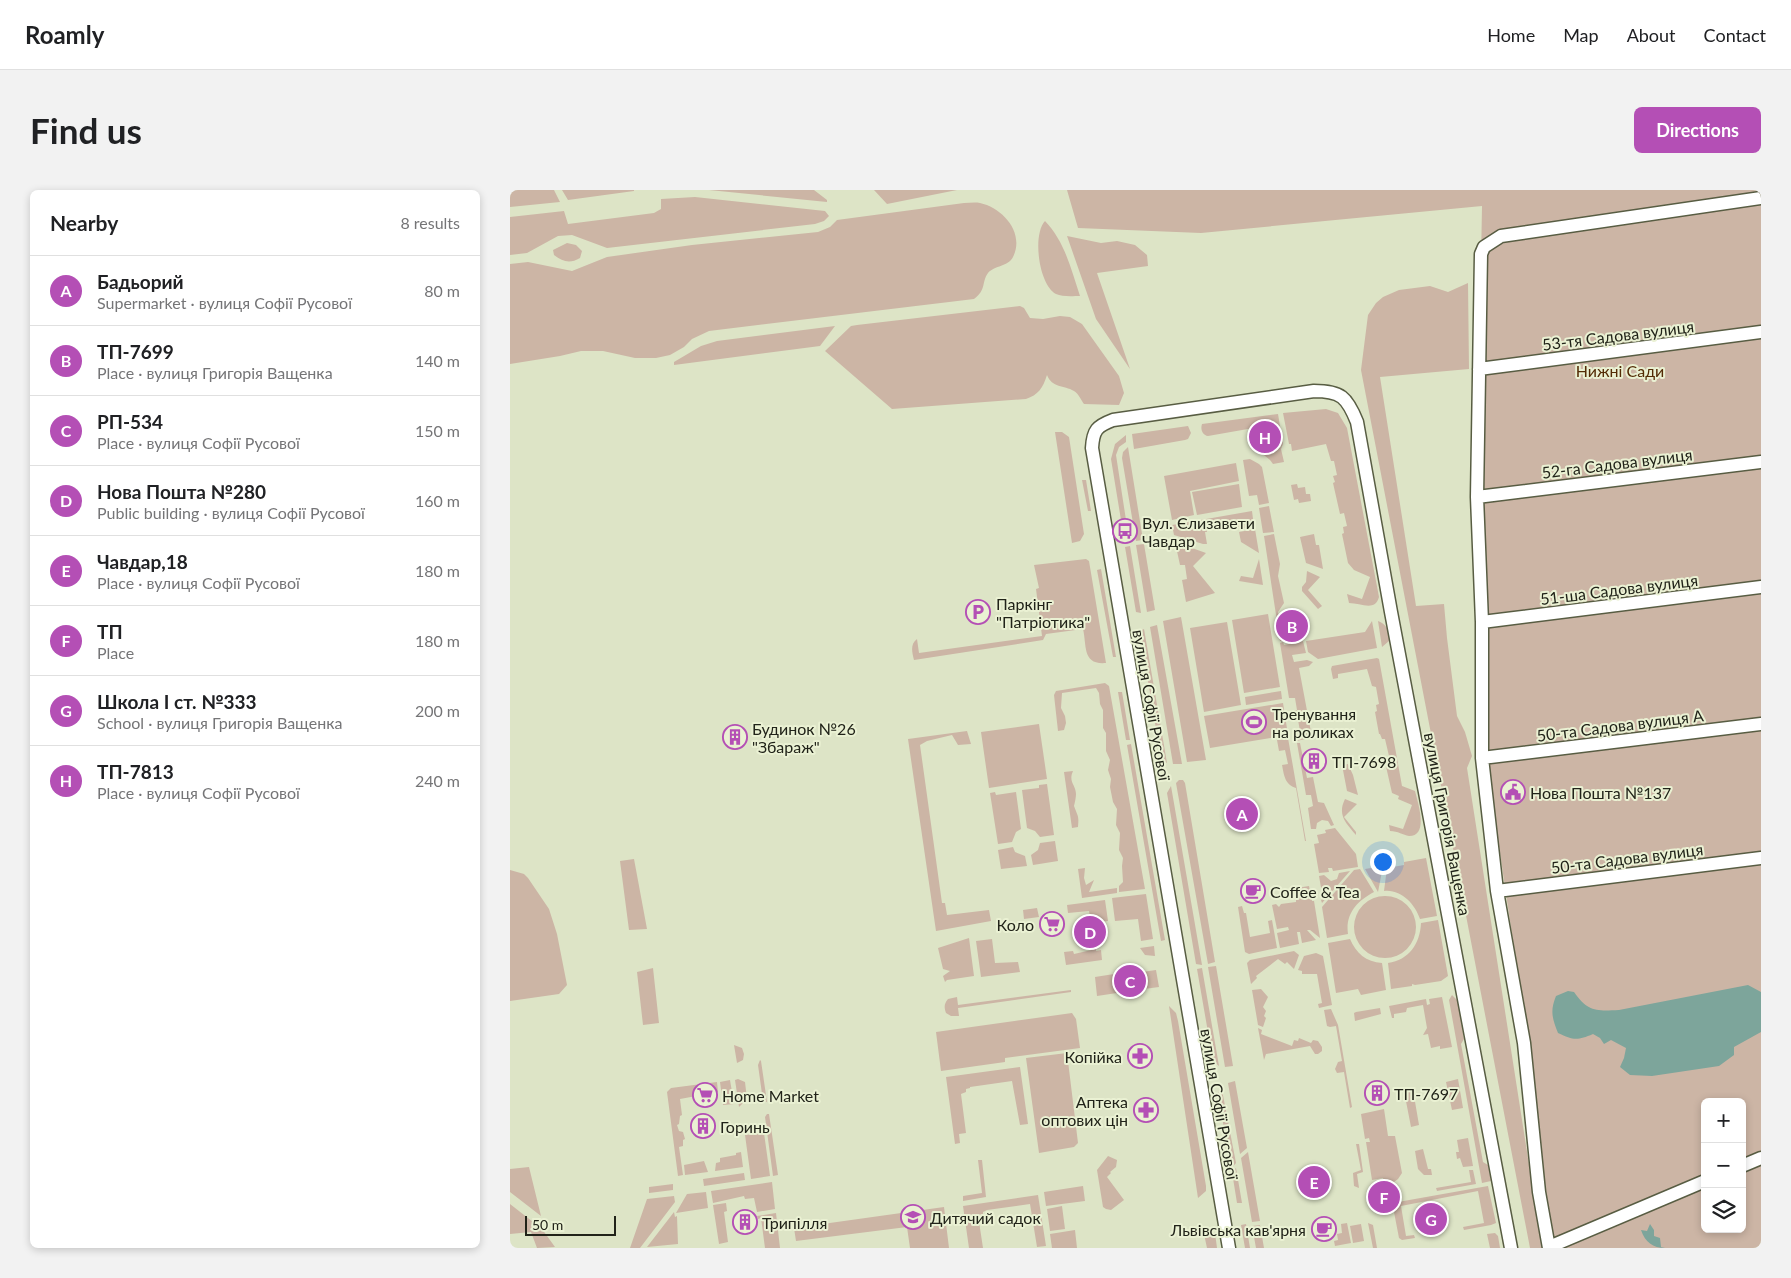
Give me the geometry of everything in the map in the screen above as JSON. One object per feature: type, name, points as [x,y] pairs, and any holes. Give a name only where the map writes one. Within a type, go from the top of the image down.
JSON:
[{"type":"street","points":[[1701,1183],[1549,1248],[1539,1192],[1524,1043],[1497,891],[1482,758],[1482,622],[1478,497],[1481,254],[1484,247],[1501,236],[1761,198]]},
{"type":"street","name":"53-тя Садова вулиця","points":[[1479,369],[1761,332]]},
{"type":"street","name":"вулиця Софії Русової","points":[[1228,1248],[1092,439],[1095,430],[1102,424],[1113,420],[1314,391],[1332,391],[1343,398],[1352,408]]},
{"type":"street","name":"вулиця Григорія Ващенка","points":[[1352,408],[1357,422],[1511,1248]]},
{"type":"street","name":"52-га Садова вулиця","points":[[1478,497],[1761,462]]},
{"type":"street","name":"51-ша Садова вулиця","points":[[1482,622],[1761,587]]},
{"type":"street","name":"50-та Садова вулиця А","points":[[1482,758],[1761,724]]},
{"type":"street","name":"50-та Садова вулиця","points":[[1497,891],[1761,858]]},
{"type":"street","points":[[1746,1164],[1761,1158]]},
{"type":"green space","points":[[510,190],[554,190],[560,202],[510,207]]},
{"type":"green space","points":[[562,190],[634,190],[634,191],[568,200]]},
{"type":"green space","points":[[709,190],[814,190],[827,202]]},
{"type":"green space","points":[[874,190],[957,190],[887,204]]},
{"type":"green space","name":"Нижні Сади","points":[[1067,190],[1761,190],[1761,1248],[1554,1248],[1544,1192],[1528,1043],[1486,758],[1479,373],[1482,206],[1201,233],[1078,228]]},
{"type":"green space","points":[[695,197],[825,211],[829,216],[824,221],[815,224],[607,248],[572,235],[558,236],[527,253],[510,255],[510,217],[564,211],[568,224],[654,213],[661,209],[661,199]]},
{"type":"green space","points":[[964,203],[980,203],[997,210],[1010,223],[1016,239],[1016,248],[1011,260],[988,273],[981,292],[974,299],[709,331],[692,339],[684,347],[670,355],[656,358],[635,358],[603,351],[581,351],[510,364],[510,264],[528,262],[572,271],[607,257],[692,245],[818,232],[830,227],[837,220]]},
{"type":"green space","points":[[1045,221],[1058,238],[1080,296],[1056,294],[1045,281],[1038,248],[1041,228]]},
{"type":"green space","points":[[1067,236],[1101,243],[1117,241],[1135,245],[1147,255],[1148,266],[1097,273],[1130,369],[1096,319]]},
{"type":"green space","points":[[567,243],[576,245],[582,251],[580,258],[567,261],[554,255],[553,250]]},
{"type":"green space","points":[[1468,283],[1469,369],[1380,377],[1416,606],[1444,604],[1457,716],[1465,732],[1472,756],[1467,768],[1542,1248],[1530,1248],[1361,370],[1368,315],[1376,303],[1383,297],[1399,290],[1430,286],[1448,292]]},
{"type":"green space","points":[[1020,306],[1024,308],[1030,318],[1070,317],[1082,324],[1119,376],[1124,393],[1119,405],[1084,404],[1076,392],[1055,384],[1047,375],[1040,390],[1026,399],[892,409],[825,351],[851,326]]},
{"type":"green space","points":[[835,326],[820,346],[674,365],[674,362],[701,346],[717,341]]},
{"type":"green space","points":[[1326,409],[1338,413],[1347,428],[1379,597],[1377,602],[1367,606],[1349,603],[1347,594],[1362,599],[1370,577],[1354,570],[1348,563],[1342,534],[1344,533],[1343,527],[1347,526],[1344,513],[1340,514],[1333,483],[1335,482],[1333,476],[1337,475],[1334,461],[1331,461],[1326,444],[1292,451],[1291,444],[1289,444],[1283,413]]},
{"type":"green space","points":[[1278,414],[1284,462],[1273,464],[1259,451],[1281,447],[1277,424],[1208,436],[1202,432],[1202,424]]},
{"type":"green space","points":[[1188,426],[1191,433],[1188,439],[1134,449],[1132,434]]},
{"type":"green space","points":[[1055,432],[1062,432],[1069,437],[1084,534],[1080,541],[1072,543]]},
{"type":"green space","points":[[1126,435],[1126,442],[1119,447],[1116,455],[1126,520],[1121,520],[1111,459],[1115,444]]},
{"type":"green space","points":[[1128,447],[1143,540],[1136,541],[1122,458],[1123,452]]},
{"type":"green space","points":[[1250,459],[1262,467],[1269,503],[1259,505],[1257,495],[1249,496],[1243,460]]},
{"type":"green space","points":[[1236,463],[1239,481],[1190,491],[1194,515],[1172,520],[1164,476]]},
{"type":"green space","points":[[1082,480],[1086,480],[1091,511],[1088,511]]},
{"type":"green space","points":[[1239,484],[1242,507],[1197,515],[1192,492]]},
{"type":"green space","points":[[1297,484],[1298,488],[1305,487],[1306,494],[1310,494],[1311,501],[1299,503],[1298,499],[1294,500],[1291,485]]},
{"type":"green space","points":[[1269,506],[1274,532],[1263,533],[1259,508]]},
{"type":"green space","points":[[1252,511],[1254,527],[1239,529],[1236,520],[1206,526],[1207,544],[1174,535],[1172,525]]},
{"type":"green space","points":[[1255,529],[1259,553],[1241,542],[1239,532]]},
{"type":"green space","points":[[1274,534],[1280,564],[1278,576],[1284,603],[1278,612],[1283,641],[1280,641],[1264,536]]},
{"type":"green space","points":[[1314,534],[1316,545],[1319,545],[1323,569],[1306,563],[1300,537]]},
{"type":"green space","points":[[1175,542],[1206,553],[1193,566],[1215,593],[1186,602],[1182,580],[1187,579],[1185,565],[1180,565]]},
{"type":"green space","points":[[1144,544],[1155,610],[1147,612],[1136,545]]},
{"type":"green space","points":[[1130,546],[1141,613],[1136,612],[1125,547]]},
{"type":"green space","points":[[1086,559],[1089,561],[1106,663],[1098,663],[1089,658],[1083,629],[1046,634],[1043,640],[914,660],[912,646],[917,639],[919,653],[1042,636],[1036,589],[1039,588],[1034,565]]},
{"type":"green space","points":[[1259,559],[1263,585],[1239,581],[1241,576],[1253,578]]},
{"type":"green space","points":[[1101,569],[1116,657],[1113,657],[1097,570]]},
{"type":"green space","points":[[1307,571],[1320,577],[1308,590],[1322,606],[1318,609],[1302,591],[1302,587],[1306,582]]},
{"type":"green space","points":[[1268,614],[1280,687],[1244,693],[1232,620]]},
{"type":"green space","points":[[1181,617],[1206,760],[1187,762],[1163,621]]},
{"type":"green space","points":[[1372,621],[1377,648],[1318,659],[1308,652],[1306,641],[1365,632]]},
{"type":"green space","points":[[1378,621],[1386,626],[1389,634],[1389,641],[1382,647]]},
{"type":"green space","points":[[1227,622],[1241,705],[1204,712],[1190,628]]},
{"type":"green space","points":[[1157,625],[1182,764],[1173,764],[1150,627]]},
{"type":"green space","points":[[1144,629],[1167,763],[1161,759],[1140,633]]},
{"type":"green space","points":[[1303,641],[1306,653],[1292,655],[1294,662],[1307,660],[1313,662],[1309,666],[1299,668],[1311,732],[1317,734],[1316,737],[1296,741],[1295,733],[1300,731],[1298,720],[1293,720],[1291,711],[1297,710],[1295,698],[1289,698],[1280,643],[1283,642],[1284,645]]},
{"type":"green space","points":[[1379,659],[1402,786],[1415,791],[1420,811],[1419,831],[1415,835],[1409,836],[1390,831],[1389,825],[1403,829],[1412,805],[1398,799],[1399,796],[1392,793],[1385,762],[1389,756],[1385,739],[1382,739],[1379,734],[1375,712],[1377,711],[1376,705],[1379,704],[1376,687],[1372,686],[1367,669],[1338,674],[1338,678],[1333,679],[1332,666]]},
{"type":"green space","points":[[1105,683],[1109,686],[1145,889],[1119,892],[1119,886],[1123,882],[1123,858],[1119,850],[1120,833],[1116,825],[1117,809],[1113,802],[1110,787],[1111,779],[1108,770],[1110,760],[1106,751],[1103,710],[1096,688],[1062,693],[1061,708],[1066,723],[1064,730],[1058,731],[1054,695],[1056,691]]},
{"type":"green space","points":[[1281,691],[1282,699],[1246,705],[1245,697]]},
{"type":"green space","points":[[1118,692],[1122,692],[1130,740],[1126,740]]},
{"type":"green space","points":[[1283,703],[1288,735],[1210,748],[1204,716]]},
{"type":"green space","points":[[1039,724],[1047,779],[989,788],[981,732]]},
{"type":"green space","points":[[967,731],[971,744],[958,745],[952,735],[927,741],[920,745],[942,903],[945,903],[947,915],[989,910],[991,921],[936,931],[908,739]]},
{"type":"green space","points":[[1288,738],[1306,841],[1296,788],[1289,785],[1283,772],[1282,765],[1288,764],[1285,750],[1279,751],[1277,740]]},
{"type":"green space","points":[[1297,743],[1300,743],[1307,778],[1313,777],[1318,802],[1324,803],[1334,825],[1331,826],[1328,821],[1322,820],[1317,823],[1316,829],[1311,829],[1308,808],[1313,806],[1311,795],[1306,795]]},
{"type":"green space","points":[[1131,744],[1165,940],[1161,941],[1127,745]]},
{"type":"green space","points":[[1348,764],[1358,795],[1347,791],[1342,765]]},
{"type":"green space","points":[[1073,771],[1071,778],[1076,791],[1074,806],[1078,816],[1078,827],[1072,828],[1064,772]]},
{"type":"green space","points":[[1179,780],[1183,780],[1185,783],[1215,962],[1208,964],[1176,783]]},
{"type":"green space","points":[[1047,784],[1054,835],[1040,837],[1035,831],[1027,828],[1022,790],[1039,788],[1039,785]]},
{"type":"green space","points":[[1171,786],[1202,965],[1196,964],[1167,793]]},
{"type":"green space","points":[[995,792],[996,795],[1016,792],[1021,829],[1016,832],[1012,842],[998,844],[990,793]]},
{"type":"green space","points":[[1345,799],[1357,804],[1344,817],[1356,832],[1356,835],[1346,823],[1342,814]]},
{"type":"green space","points":[[1335,828],[1356,854],[1358,867],[1333,871],[1332,868],[1328,868],[1329,872],[1319,873],[1314,844],[1319,843],[1317,835],[1326,833],[1325,830]]},
{"type":"green space","points":[[1055,841],[1058,861],[1033,865],[1031,855],[1038,850],[1040,843]]},
{"type":"green space","points":[[1013,847],[1015,852],[1025,856],[1027,866],[1001,869],[998,850]]},
{"type":"green space","points":[[1426,858],[1437,916],[1420,919],[1415,908],[1402,895],[1396,892],[1384,891],[1387,868],[1404,865],[1404,862]]},
{"type":"green space","points":[[634,859],[647,929],[629,930],[620,861]]},
{"type":"green space","points":[[1383,866],[1378,892],[1365,869]]},
{"type":"green space","points":[[1085,868],[1084,878],[1086,885],[1094,880],[1089,892],[1117,888],[1117,893],[1082,898],[1078,869]]},
{"type":"green space","points":[[1360,869],[1374,892],[1362,900],[1350,914],[1348,934],[1327,938],[1322,907],[1354,870]]},
{"type":"green space","points":[[510,870],[524,874],[528,878],[549,909],[557,934],[567,985],[559,994],[510,1001]]},
{"type":"green space","points":[[1350,871],[1322,903],[1319,876],[1324,875],[1331,881],[1337,879],[1339,873]]},
{"type":"green space","points":[[1309,886],[1310,891],[1286,895],[1285,890]]},
{"type":"green space","points":[[1146,894],[1153,939],[1141,941],[1138,919],[1115,921],[1112,898]]},
{"type":"green space","points":[[1311,894],[1312,901],[1314,901],[1320,938],[1310,930],[1307,930],[1316,940],[1302,943],[1300,932],[1297,932],[1299,944],[1280,948],[1277,933],[1289,930],[1288,927],[1277,929],[1272,905],[1276,904],[1279,907],[1281,904],[1296,902],[1296,897]]},
{"type":"green space","points":[[1379,896],[1391,896],[1407,905],[1414,915],[1416,927],[1414,939],[1407,949],[1391,958],[1379,958],[1368,953],[1359,944],[1354,933],[1354,921],[1359,910],[1368,901]]},
{"type":"green space","points":[[1105,900],[1108,921],[1094,923],[1089,911],[1068,913],[1067,905]]},
{"type":"green space","points":[[1242,906],[1244,913],[1246,913],[1250,937],[1270,933],[1268,921],[1272,920],[1277,948],[1249,954],[1245,952],[1238,907]]},
{"type":"green space","points":[[1037,908],[1039,917],[1024,919],[1023,910]]},
{"type":"green space","points":[[1438,920],[1448,976],[1441,981],[1412,984],[1412,986],[1391,989],[1388,963],[1402,958],[1412,950],[1418,938],[1421,923]]},
{"type":"green space","points":[[969,938],[974,976],[947,980],[945,982],[943,976],[950,971],[943,969],[938,948]]},
{"type":"green space","points":[[992,939],[995,963],[1018,962],[1020,972],[981,977],[976,941]]},
{"type":"green space","points":[[1350,939],[1355,949],[1366,959],[1382,963],[1386,990],[1361,995],[1358,989],[1336,993],[1328,943]]},
{"type":"green space","points":[[1154,946],[1155,956],[1145,955],[1140,948]]},
{"type":"green space","points":[[1096,949],[1096,951],[1101,950],[1102,960],[1066,965],[1064,952],[1073,951],[1074,954]]},
{"type":"green space","points":[[1294,951],[1299,955],[1294,969],[1287,962],[1285,964],[1278,959],[1256,976],[1257,978],[1251,984],[1247,963],[1250,960]]},
{"type":"green space","points":[[1316,953],[1323,956],[1332,1005],[1319,1008],[1318,1004],[1322,1003],[1317,974],[1302,974],[1302,971],[1298,970],[1304,956]]},
{"type":"green space","points":[[1216,966],[1233,1066],[1225,1067],[1208,967]]},
{"type":"green space","points":[[653,968],[659,1023],[643,1025],[637,972]]},
{"type":"green space","points":[[1202,968],[1219,1066],[1213,1061],[1197,969]]},
{"type":"green space","points":[[1156,970],[1159,987],[1144,989],[1142,972]]},
{"type":"green space","points":[[1114,974],[1117,993],[1097,996],[1095,977]]},
{"type":"green space","points":[[1261,989],[1268,997],[1263,1007],[1266,1011],[1264,1016],[1266,1018],[1263,1027],[1258,1025],[1252,990]]},
{"type":"green space","points":[[1071,990],[1071,992],[958,1008],[959,1016],[951,1016],[946,1013],[945,1009],[948,999],[957,997],[958,1005]]},
{"type":"green space","points":[[1452,995],[1458,1001],[1464,1039],[1461,1044],[1483,1162],[1488,1165],[1491,1181],[1482,1183],[1449,1000]]},
{"type":"green space","points":[[1442,997],[1452,1047],[1440,1049],[1440,1046],[1431,1048],[1428,1034],[1423,1035],[1427,1028],[1423,1005],[1407,1008],[1406,1012],[1394,1014],[1394,1018],[1392,1018],[1389,1006],[1426,999],[1427,1005],[1430,1004],[1429,999]]},
{"type":"green space","points":[[1169,1006],[1176,1013],[1178,1021],[1206,1186],[1206,1191],[1198,1198]]},
{"type":"green space","points":[[1380,1008],[1381,1014],[1355,1021],[1354,1013]]},
{"type":"green space","points":[[1331,1009],[1338,1025],[1352,1107],[1350,1108],[1344,1072],[1337,1073],[1335,1069],[1338,1062],[1342,1061],[1336,1026],[1327,1026],[1324,1010]]},
{"type":"green space","points":[[1072,1013],[1076,1019],[1080,1048],[1005,1058],[1005,1062],[941,1071],[936,1032]]},
{"type":"green space","points":[[1258,1028],[1262,1030],[1261,1034],[1292,1046],[1294,1040],[1298,1041],[1299,1038],[1311,1043],[1313,1040],[1318,1041],[1322,1051],[1315,1054],[1310,1046],[1266,1054],[1264,1060]]},
{"type":"green space","points":[[734,1045],[742,1048],[744,1054],[743,1060],[737,1063]]},
{"type":"green space","points":[[1067,1053],[1078,1143],[1074,1147],[1039,1153],[1026,1058]]},
{"type":"green space","points":[[760,1060],[767,1102],[763,1101],[758,1065]]},
{"type":"green space","points":[[1020,1067],[1028,1124],[1020,1125],[1012,1081],[970,1087],[961,1094],[966,1133],[959,1134],[960,1143],[955,1144],[946,1077]]},
{"type":"green space","points":[[738,1079],[745,1082],[747,1099],[739,1107],[735,1080]]},
{"type":"green space","points":[[1458,1079],[1463,1108],[1452,1110],[1446,1082]]},
{"type":"green space","points":[[730,1080],[734,1104],[723,1105],[720,1082]]},
{"type":"green space","points":[[1235,1081],[1247,1148],[1240,1154],[1228,1083]]},
{"type":"green space","points":[[717,1082],[718,1092],[680,1099],[682,1115],[677,1125],[679,1131],[683,1132],[685,1139],[683,1140],[683,1146],[679,1147],[683,1175],[678,1176],[667,1092],[671,1088]]},
{"type":"green space","points":[[1221,1085],[1236,1163],[1231,1169],[1218,1094]]},
{"type":"green space","points":[[1413,1090],[1419,1125],[1411,1127],[1404,1091]]},
{"type":"green space","points":[[1384,1109],[1388,1136],[1395,1136],[1402,1173],[1394,1182],[1384,1183],[1383,1178],[1372,1180],[1366,1142],[1370,1142],[1369,1138],[1365,1139],[1361,1114]]},
{"type":"green space","points":[[769,1114],[778,1175],[773,1176],[765,1117]]},
{"type":"green space","points":[[764,1133],[770,1176],[751,1179],[745,1135]]},
{"type":"green space","points":[[1468,1138],[1473,1166],[1463,1167],[1460,1158],[1457,1159],[1456,1152],[1459,1152],[1457,1140]]},
{"type":"green space","points":[[1356,1144],[1359,1144],[1363,1172],[1357,1174],[1359,1188],[1354,1186],[1353,1173],[1361,1170]]},
{"type":"green space","points":[[1423,1149],[1428,1169],[1431,1169],[1432,1175],[1424,1175],[1418,1169],[1415,1151]]},
{"type":"green space","points":[[741,1152],[743,1167],[715,1171],[716,1163],[720,1162],[720,1158],[736,1155],[736,1153]]},
{"type":"green space","points":[[1248,1152],[1260,1221],[1252,1222],[1241,1158]]},
{"type":"green space","points":[[1108,1156],[1117,1160],[1116,1167],[1107,1177],[1124,1200],[1111,1210],[1103,1207],[1097,1170]]},
{"type":"green space","points":[[978,1160],[982,1160],[986,1197],[963,1201],[963,1196],[982,1193]]},
{"type":"green space","points":[[704,1161],[708,1172],[685,1175],[684,1165]]},
{"type":"green space","points":[[529,1167],[541,1216],[510,1192],[510,1169]]},
{"type":"green space","points":[[1236,1168],[1242,1203],[1237,1203],[1232,1172]]},
{"type":"green space","points":[[1469,1170],[1473,1170],[1476,1184],[1437,1191],[1436,1188],[1471,1182]]},
{"type":"green space","points":[[744,1173],[745,1180],[704,1186],[703,1179]]},
{"type":"green space","points":[[772,1182],[775,1209],[757,1212],[754,1198],[745,1199],[744,1196],[713,1203],[711,1191]]},
{"type":"green space","points":[[673,1184],[673,1190],[649,1193],[649,1187]]},
{"type":"green space","points":[[1395,1184],[1398,1202],[1488,1186],[1496,1223],[1464,1230],[1463,1227],[1484,1223],[1478,1191],[1401,1206],[1406,1236],[1414,1235],[1415,1238],[1402,1240],[1399,1238],[1394,1212],[1390,1212],[1388,1205],[1394,1203],[1391,1185]]},
{"type":"green space","points":[[1083,1186],[1085,1201],[1046,1206],[1044,1192]]},
{"type":"green space","points":[[706,1192],[708,1208],[676,1213],[687,1194]]},
{"type":"green space","points":[[1038,1195],[1046,1246],[1037,1247],[1030,1204],[987,1210],[983,1214],[978,1215],[983,1248],[969,1248],[963,1206]]},
{"type":"green space","points":[[674,1196],[675,1202],[640,1248],[630,1248],[647,1199]]},
{"type":"green space","points":[[726,1203],[727,1211],[724,1212],[728,1242],[719,1244],[713,1205]]},
{"type":"green space","points":[[510,1204],[542,1229],[555,1247],[537,1248],[531,1232],[510,1234]]},
{"type":"green space","points":[[1062,1206],[1065,1229],[1050,1231],[1047,1209]]},
{"type":"green space","points":[[944,1207],[949,1248],[910,1248],[907,1227],[796,1241],[794,1228]]},
{"type":"green space","points":[[674,1212],[675,1217],[677,1216],[678,1244],[647,1247]]},
{"type":"green space","points":[[776,1213],[780,1248],[765,1248],[761,1218],[758,1219],[757,1216]]},
{"type":"green space","points":[[1347,1223],[1351,1243],[1335,1246],[1334,1241],[1338,1240],[1337,1234],[1342,1233],[1341,1224]]},
{"type":"green space","points":[[1368,1223],[1373,1225],[1377,1248],[1373,1248]]},
{"type":"green space","points":[[1246,1224],[1250,1248],[1245,1248],[1241,1225]]},
{"type":"green space","points":[[1361,1224],[1364,1241],[1353,1243],[1350,1226]]},
{"type":"green space","points":[[1260,1225],[1264,1248],[1256,1248],[1252,1226]]},
{"type":"green space","points":[[1075,1230],[1077,1248],[1052,1248],[1050,1234]]},
{"type":"green space","points":[[1215,1233],[1217,1248],[1207,1248],[1204,1234]]},
{"type":"green space","points":[[1495,1233],[1498,1236],[1500,1248],[1490,1248],[1487,1234]]},
{"type":"water","points":[[1748,985],[1761,992],[1761,1032],[1734,1047],[1734,1055],[1719,1066],[1652,1076],[1630,1075],[1620,1067],[1626,1048],[1611,1040],[1604,1044],[1600,1038],[1593,1034],[1579,1039],[1563,1035],[1558,1033],[1553,1019],[1552,1010],[1556,996],[1568,991],[1574,992],[1579,999],[1593,1009],[1619,1010]]},
{"type":"water","points":[[1650,1224],[1654,1230],[1654,1236],[1660,1238],[1661,1247],[1665,1248],[1657,1247],[1653,1245],[1645,1238],[1641,1230],[1647,1231]]},
{"type":"place","name":"ТП-7813","points":[[1265,437]]},
{"type":"place","name":"Вул. Єлизавети Чавдар","points":[[1125,531]]},
{"type":"place","name":"Паркінг \"Патріотика\"","points":[[978,612]]},
{"type":"place","name":"ТП-7699","points":[[1292,626]]},
{"type":"place","name":"Тренування на роликах","points":[[1254,722]]},
{"type":"place","name":"Будинок №26 \"Збараж\"","points":[[735,737]]},
{"type":"place","name":"ТП-7698","points":[[1314,761]]},
{"type":"place","name":"Нова Пошта №137","points":[[1513,792]]},
{"type":"place","name":"Бадьорий","points":[[1242,814]]},
{"type":"place","name":"Coffee & Tea","points":[[1253,891]]},
{"type":"place","name":"Коло","points":[[1052,924]]},
{"type":"place","name":"Нова Пошта №280","points":[[1090,932]]},
{"type":"place","name":"РП-534","points":[[1130,981]]},
{"type":"place","name":"Копійка","points":[[1140,1056]]},
{"type":"place","name":"ТП-7697","points":[[1377,1093]]},
{"type":"place","name":"Home Market","points":[[705,1095]]},
{"type":"place","name":"Аптека оптових цін","points":[[1146,1110]]},
{"type":"place","name":"Горинь","points":[[703,1126]]},
{"type":"place","name":"Чавдар,18","points":[[1314,1182]]},
{"type":"place","name":"ТП","points":[[1384,1197]]},
{"type":"place","name":"Дитячий садок","points":[[913,1217]]},
{"type":"place","name":"Школа І ст. №333","points":[[1431,1219]]},
{"type":"place","name":"Трипілля","points":[[745,1222]]},
{"type":"place","name":"Львівська кав'ярня","points":[[1324,1229]]}]
